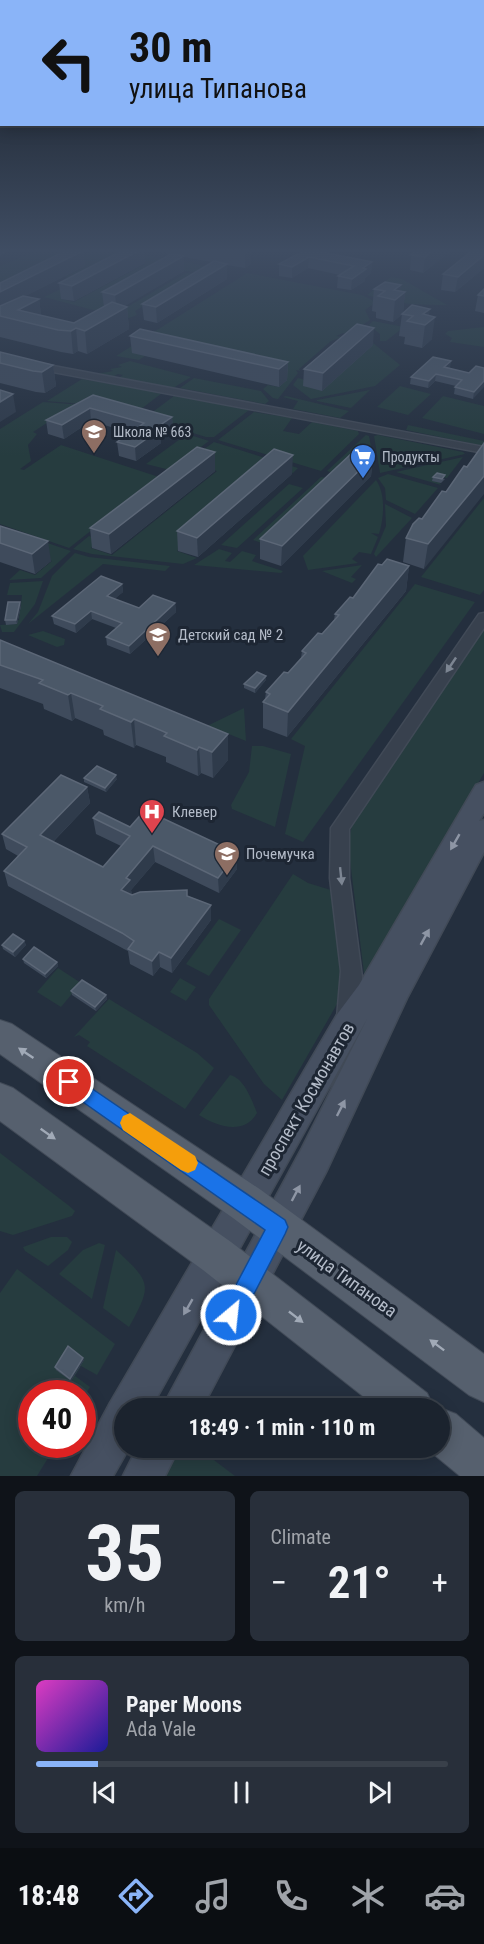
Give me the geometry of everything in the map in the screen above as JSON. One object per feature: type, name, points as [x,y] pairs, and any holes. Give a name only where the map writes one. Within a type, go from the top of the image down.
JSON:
[{"type":"main road","name":"улица Типанова","points":[[0,1035],[262,1216],[484,1380]]},
{"type":"main road","points":[[0,1100],[217,1256],[399,1398]]},
{"type":"main road","points":[[450,1438],[484,1467]]},
{"type":"street","points":[[0,359],[484,450]]},
{"type":"street","points":[[348,1022],[351,974],[339,861],[340,828],[484,617]]},
{"type":"street","name":"проспект Космонавтов","points":[[186,1398],[249,1281],[262,1216],[348,1022],[369,993],[484,791]]},
{"type":"street","name":"проспект Космонавтов","points":[[136,1398],[217,1256],[262,1216],[349,1091],[397,989],[484,829]]},
{"type":"street","points":[[91,1476],[114,1435]]},
{"type":"street","points":[[143,1476],[153,1458]]},
{"type":"green space","points":[[176,318],[369,318],[370,320],[348,334],[343,333],[336,336],[343,337],[331,341],[299,369],[300,371],[296,370],[298,373],[278,399],[273,398],[263,389],[268,385],[279,387],[287,379],[145,356],[139,360],[116,356]]},
{"type":"green space","points":[[373,321],[404,327],[386,341],[380,341],[380,334],[369,325]]},
{"type":"green space","points":[[484,327],[484,347],[450,342],[452,338],[445,334],[448,331]]},
{"type":"green space","points":[[348,337],[373,343],[400,365],[375,386],[311,399],[293,385],[298,378],[310,381]]},
{"type":"green space","points":[[130,361],[191,377],[173,388],[122,379],[120,377],[123,375],[118,374],[111,378],[97,374],[113,371],[110,369],[122,367],[118,365]]},
{"type":"green space","points":[[194,378],[261,391],[269,401],[265,404],[180,388]]},
{"type":"green space","points":[[82,379],[162,393],[141,409],[47,401]]},
{"type":"green space","points":[[400,386],[431,394],[408,415],[377,407]]},
{"type":"green space","points":[[370,390],[351,408],[317,401],[317,400]]},
{"type":"green space","points":[[174,396],[249,410],[214,437],[206,437],[160,423],[150,414]]},
{"type":"green space","points":[[443,396],[484,406],[484,434],[422,418]]},
{"type":"green space","points":[[283,397],[349,411],[340,418],[293,409],[298,401]]},
{"type":"green space","points":[[43,402],[84,405],[62,413],[33,432],[37,434],[28,445],[31,461],[20,469],[24,470],[61,445],[159,477],[69,548],[0,524],[0,429]]},
{"type":"green space","points":[[254,412],[292,418],[283,431],[299,434],[312,422],[358,431],[359,434],[321,471],[218,440]]},
{"type":"green space","points":[[408,425],[484,441],[484,446],[406,430]]},
{"type":"green space","points":[[187,434],[209,441],[170,470],[146,464]]},
{"type":"green space","points":[[366,435],[369,436],[374,462],[340,475],[327,471]]},
{"type":"green space","points":[[374,436],[465,454],[380,473]]},
{"type":"green space","points":[[214,442],[298,468],[293,473],[273,467],[177,551],[197,558],[183,564],[92,554],[73,549],[89,536],[100,540],[91,548],[112,555],[217,471],[197,465],[174,471]]},
{"type":"green space","points":[[463,457],[447,478],[436,476],[441,485],[396,472]]},
{"type":"green space","points":[[388,474],[438,488],[415,514],[386,500],[385,488],[378,478]]},
{"type":"green space","points":[[321,477],[335,479],[267,545],[253,540]]},
{"type":"green space","points":[[376,480],[383,499],[383,514],[379,534],[371,533],[378,537],[371,554],[359,552],[352,559],[358,563],[308,570],[303,556]]},
{"type":"green space","points":[[289,484],[303,488],[237,548],[221,545]]},
{"type":"green space","points":[[484,498],[484,590],[480,595],[421,577]]},
{"type":"green space","points":[[385,504],[412,518],[376,557],[374,554],[386,526]]},
{"type":"green space","points":[[0,527],[71,551],[41,578],[9,580],[20,570],[35,575],[52,561],[0,543]]},
{"type":"green space","points":[[219,549],[232,553],[225,561],[230,562],[242,551],[256,555],[252,561],[283,571],[281,573],[194,565]]},
{"type":"green space","points":[[75,553],[89,557],[170,566],[165,571],[103,564],[28,624],[38,612],[52,576]]},
{"type":"green space","points":[[362,565],[351,577],[356,579],[352,583],[322,571]]},
{"type":"green space","points":[[43,581],[35,604],[14,632],[2,632],[0,625],[17,624],[17,621],[6,621],[19,620],[20,606],[8,606],[21,605],[22,595],[7,595],[10,583]]},
{"type":"green space","points":[[415,584],[475,602],[303,842],[285,834],[305,746],[291,739]]},
{"type":"green space","points":[[484,626],[484,773],[370,969],[364,973],[348,845],[352,825]]},
{"type":"green space","points":[[43,631],[65,639],[64,645],[57,647],[28,635]]},
{"type":"green space","points":[[244,708],[246,741],[209,726],[209,725]]},
{"type":"green space","points":[[252,746],[263,746],[291,754],[275,827],[232,809],[231,805],[249,772]]},
{"type":"green space","points":[[293,874],[308,883],[334,891],[341,972],[337,1004],[282,1100],[264,1084],[209,1005],[209,999]]},
{"type":"green space","points":[[219,919],[241,930],[209,976],[186,964]]},
{"type":"green space","points":[[58,968],[81,983],[61,1007],[37,992]]},
{"type":"green space","points":[[180,978],[196,987],[186,1001],[170,992]]},
{"type":"green space","points":[[109,999],[197,1053],[214,1068],[185,1109],[87,1046],[90,1042],[79,1035],[74,1037]]},
{"type":"green space","points":[[230,1075],[243,1085],[257,1113],[245,1125],[237,1127],[213,1123],[199,1115]]},
{"type":"green space","points":[[0,1153],[75,1211],[72,1216],[13,1235],[0,1231]]},
{"type":"green space","points":[[51,1237],[67,1237],[72,1242],[68,1250],[48,1266],[25,1251],[23,1247]]},
{"type":"green space","points":[[99,1243],[105,1245],[92,1299],[59,1274],[83,1250]]},
{"type":"green space","points":[[116,1250],[136,1270],[145,1285],[142,1302],[129,1327],[103,1308]]},
{"type":"green space","points":[[17,1269],[115,1344],[97,1375],[81,1366],[75,1376],[80,1380],[18,1380],[18,1458],[48,1458],[37,1476],[0,1476],[0,1293]]},
{"type":"green space","points":[[174,1458],[211,1458],[235,1476],[164,1476]]},
{"type":"building","points":[[8,318],[52,318],[74,323],[83,318],[108,318],[85,331],[76,328],[71,331]]},
{"type":"building","points":[[411,318],[434,318],[425,325],[407,321]]},
{"type":"building","points":[[357,324],[374,328],[323,373],[304,369]]},
{"type":"building","points":[[140,329],[288,362],[279,369],[130,336]]},
{"type":"building","points":[[0,352],[53,365],[42,372],[0,363]]},
{"type":"building","points":[[433,357],[451,361],[444,367],[469,373],[476,366],[484,368],[484,381],[474,392],[455,387],[462,380],[436,374],[429,381],[411,377]]},
{"type":"building","points":[[0,390],[13,394],[0,402]]},
{"type":"building","points":[[93,395],[172,417],[135,447],[117,442],[144,423],[90,408],[62,425],[46,420]]},
{"type":"building","points":[[484,443],[484,476],[428,544],[406,538],[413,524],[419,518],[422,519],[442,491],[446,492]]},
{"type":"building","points":[[197,447],[215,452],[109,534],[90,528]]},
{"type":"building","points":[[274,449],[293,455],[197,538],[177,531]]},
{"type":"building","points":[[353,452],[373,457],[282,546],[260,539]]},
{"type":"building","points":[[437,473],[445,475],[442,479],[433,477]]},
{"type":"building","points":[[0,526],[48,541],[32,554],[0,543]]},
{"type":"building","points":[[387,559],[409,566],[288,712],[263,702],[270,694],[266,692],[284,672],[288,673],[306,653],[302,651],[339,615],[335,614],[350,597],[353,598],[378,564],[382,565]]},
{"type":"building","points":[[101,576],[122,584],[107,596],[139,608],[153,595],[175,603],[129,646],[106,637],[122,623],[91,611],[75,624],[52,616]]},
{"type":"building","points":[[8,602],[20,602],[16,620],[5,620]]},
{"type":"building","points":[[0,640],[228,734],[212,752],[199,747],[197,750],[164,736],[167,733],[134,719],[131,722],[100,709],[103,706],[71,693],[68,695],[39,683],[43,680],[0,665]]},
{"type":"building","points":[[257,672],[266,676],[255,688],[244,684]]},
{"type":"building","points":[[97,766],[116,775],[105,788],[84,778]]},
{"type":"building","points":[[61,775],[87,787],[40,835],[103,867],[130,836],[93,818],[99,812],[130,827],[145,810],[237,853],[218,878],[153,846],[126,878],[130,880],[121,890],[132,895],[140,892],[187,890],[187,896],[211,905],[171,958],[159,952],[152,961],[128,949],[134,941],[122,933],[4,871],[27,847],[2,834]]},
{"type":"building","points":[[13,934],[24,941],[13,952],[2,945]]},
{"type":"building","points":[[34,947],[57,962],[45,974],[23,959]]},
{"type":"building","points":[[82,980],[106,995],[95,1007],[71,991]]},
{"type":"building","points":[[68,1346],[83,1358],[70,1379],[55,1367]]},
{"type":"slow traffic","points":[[130,1123],[188,1163]]},
{"type":"place","name":"Школа № 663","points":[[94,455]]},
{"type":"place","name":"Продукты","points":[[363,480]]},
{"type":"place","name":"Детский сад № 2","points":[[158,658]]},
{"type":"place","name":"Клевер","points":[[152,835]]},
{"type":"place","name":"Почемучка","points":[[227,877]]},
{"type":"route","points":[[69,1082],[278,1227],[231,1315]]}]
